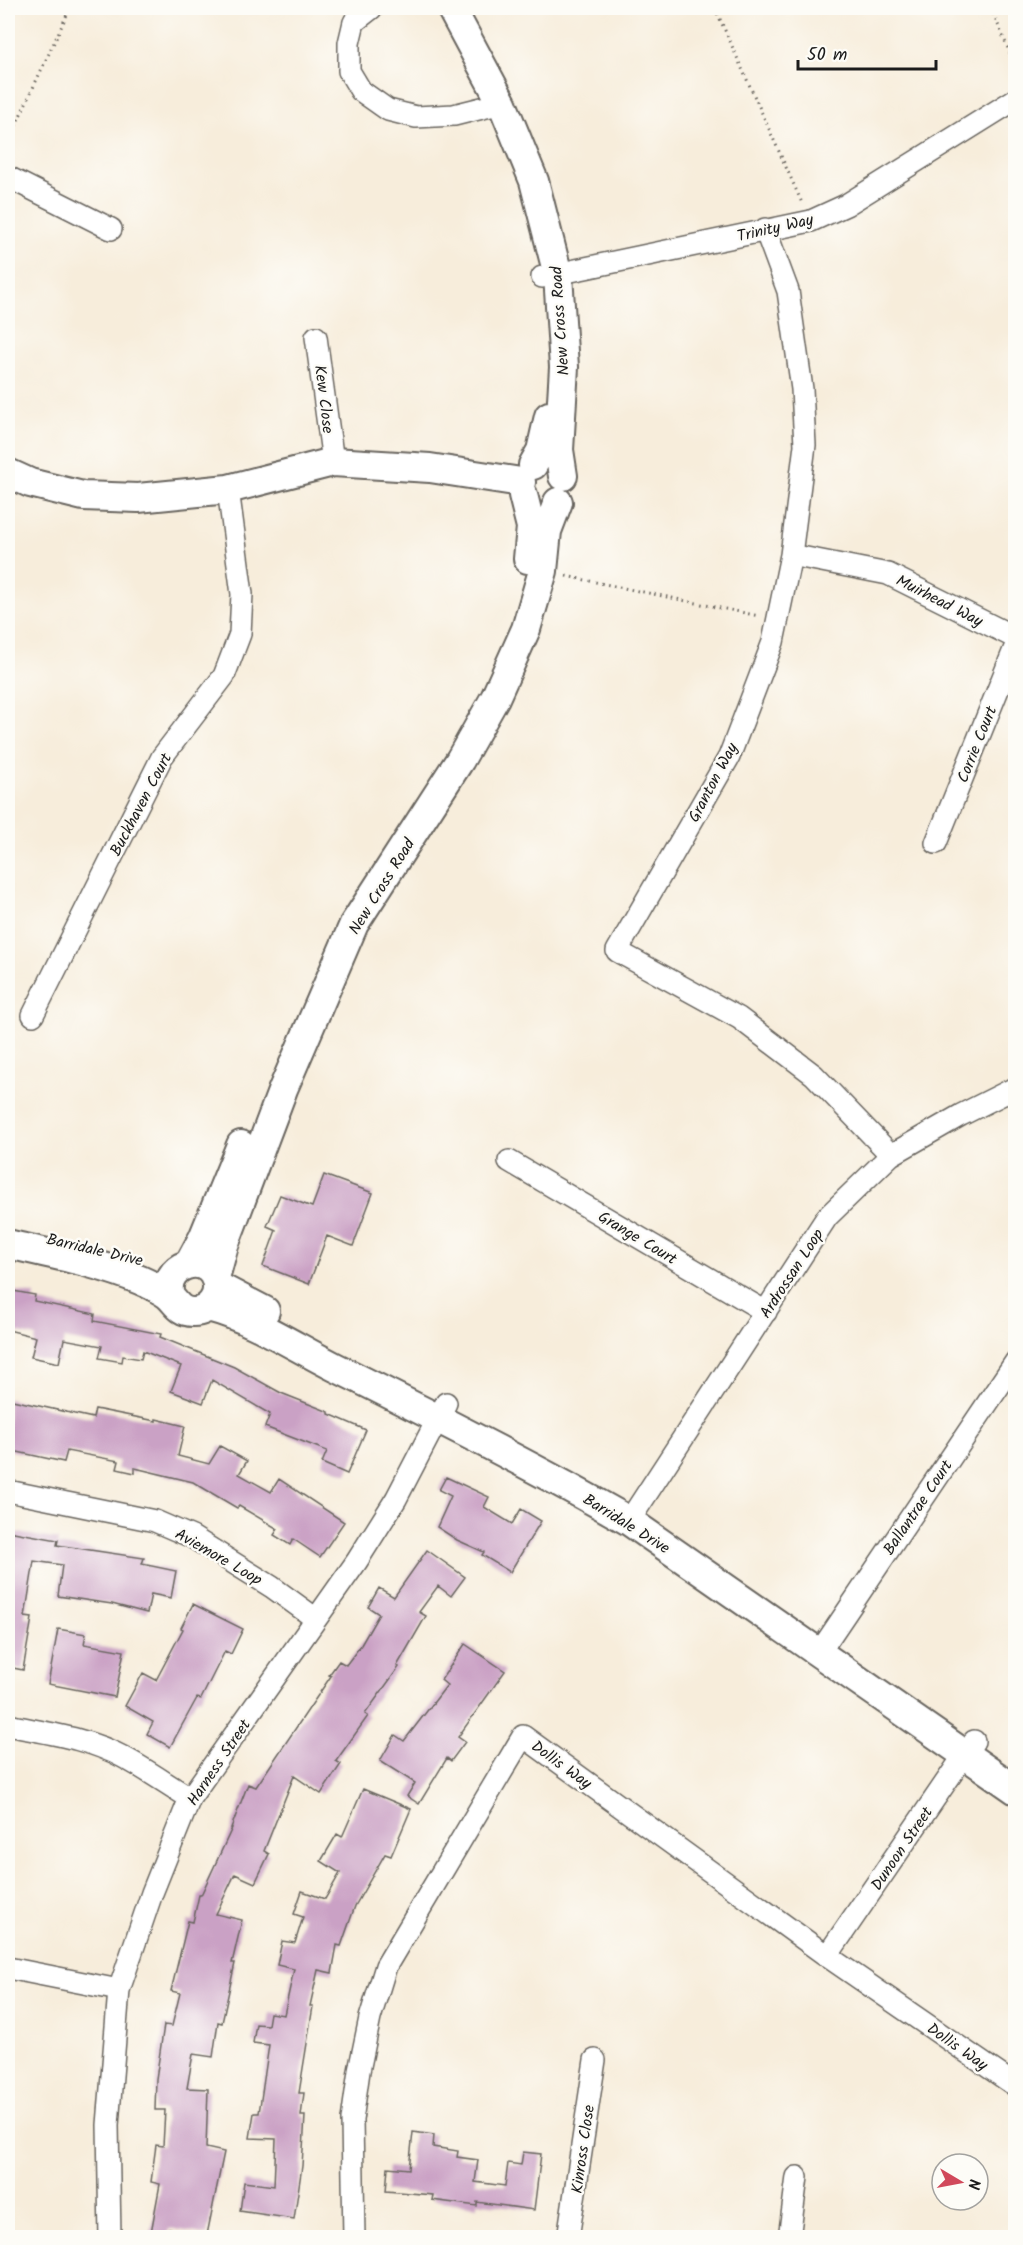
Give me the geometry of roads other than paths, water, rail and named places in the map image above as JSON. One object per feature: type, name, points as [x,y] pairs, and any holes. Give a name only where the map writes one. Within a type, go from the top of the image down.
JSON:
[{"type":"street","points":[[372,8],[354,22],[349,43],[349,71],[361,91],[388,110],[416,117],[454,116],[495,105]]},
{"type":"street","name":"New Cross Road","points":[[433,8],[495,105]]},
{"type":"street","name":"New Cross Road","points":[[213,1290],[224,1245],[283,1089],[354,924],[460,760],[495,698],[526,629],[543,571],[547,531],[560,489],[559,450],[564,367],[534,181],[495,105],[451,8]]},
{"type":"street","name":"Trinity Way","points":[[550,276],[810,221],[846,206],[1016,99]]},
{"type":"street","points":[[8,177],[111,229]]},
{"type":"street","name":"Granton Way","points":[[765,229],[788,291],[802,389],[805,444],[791,555],[773,642],[729,757],[617,951],[739,1018],[814,1075],[891,1155]]},
{"type":"street","name":"New Cross Road","points":[[185,1265],[203,1238],[267,1082],[340,916],[445,751],[480,691],[510,623],[527,568],[531,527],[526,481],[543,442],[549,414],[551,390],[550,276]]},
{"type":"street","name":"Kew Close","points":[[316,337],[333,462]]},
{"type":"street","points":[[8,473],[30,483],[83,496],[138,498],[228,489],[333,462],[430,468],[526,481],[547,463],[559,470],[560,489],[552,505],[538,507],[527,500],[526,481]]},
{"type":"street","name":"Buckhaven Court","points":[[33,1015],[162,757],[224,676],[240,634],[242,594],[228,489]]},
{"type":"street","name":"Muirhead Way","points":[[791,555],[888,574],[1016,638]]},
{"type":"street","name":"Corrie Court","points":[[936,843],[1016,645]]},
{"type":"street","name":"Ardrossan Loop","points":[[634,1515],[827,1217],[891,1155],[961,1115],[1011,1090],[1016,1090]]},
{"type":"street","name":"Grange Court","points":[[509,1161],[766,1312]]},
{"type":"street","name":"Barridale Drive","points":[[8,1230],[126,1258],[185,1265]]},
{"type":"street","name":"Barridale Drive","points":[[8,1245],[88,1264],[138,1279],[170,1297]]},
{"type":"street","points":[[185,1265],[204,1267],[213,1290],[201,1311],[186,1311],[174,1303],[170,1297],[169,1283],[176,1270],[185,1265]]},
{"type":"street","name":"Barridale Drive","points":[[213,1290],[329,1346],[634,1515],[969,1747],[1016,1790]]},
{"type":"street","name":"Ballantrae Court","points":[[824,1646],[1016,1361]]},
{"type":"street","name":"Harness Street","points":[[110,2238],[108,2125],[119,1990],[152,1893],[190,1798],[357,1561],[396,1499],[442,1410]]},
{"type":"street","name":"Aviemore Loop","points":[[8,1491],[155,1521],[192,1538],[273,1587],[316,1619]]},
{"type":"street","points":[[8,1725],[99,1746],[123,1756],[190,1798]]},
{"type":"street","name":"Dollis Way","points":[[354,2238],[352,2120],[358,2071],[370,2018],[386,1966],[522,1736],[827,1956],[1016,2086]]},
{"type":"street","name":"Barridale Drive","points":[[969,1747],[1016,1770]]},
{"type":"street","name":"Dunoon Street","points":[[827,1956],[969,1747]]},
{"type":"street","points":[[8,1968],[119,1990]]},
{"type":"street","name":"Kinross Close","points":[[568,2238],[595,2060]]},
{"type":"street","points":[[789,2238],[797,2177]]}]
